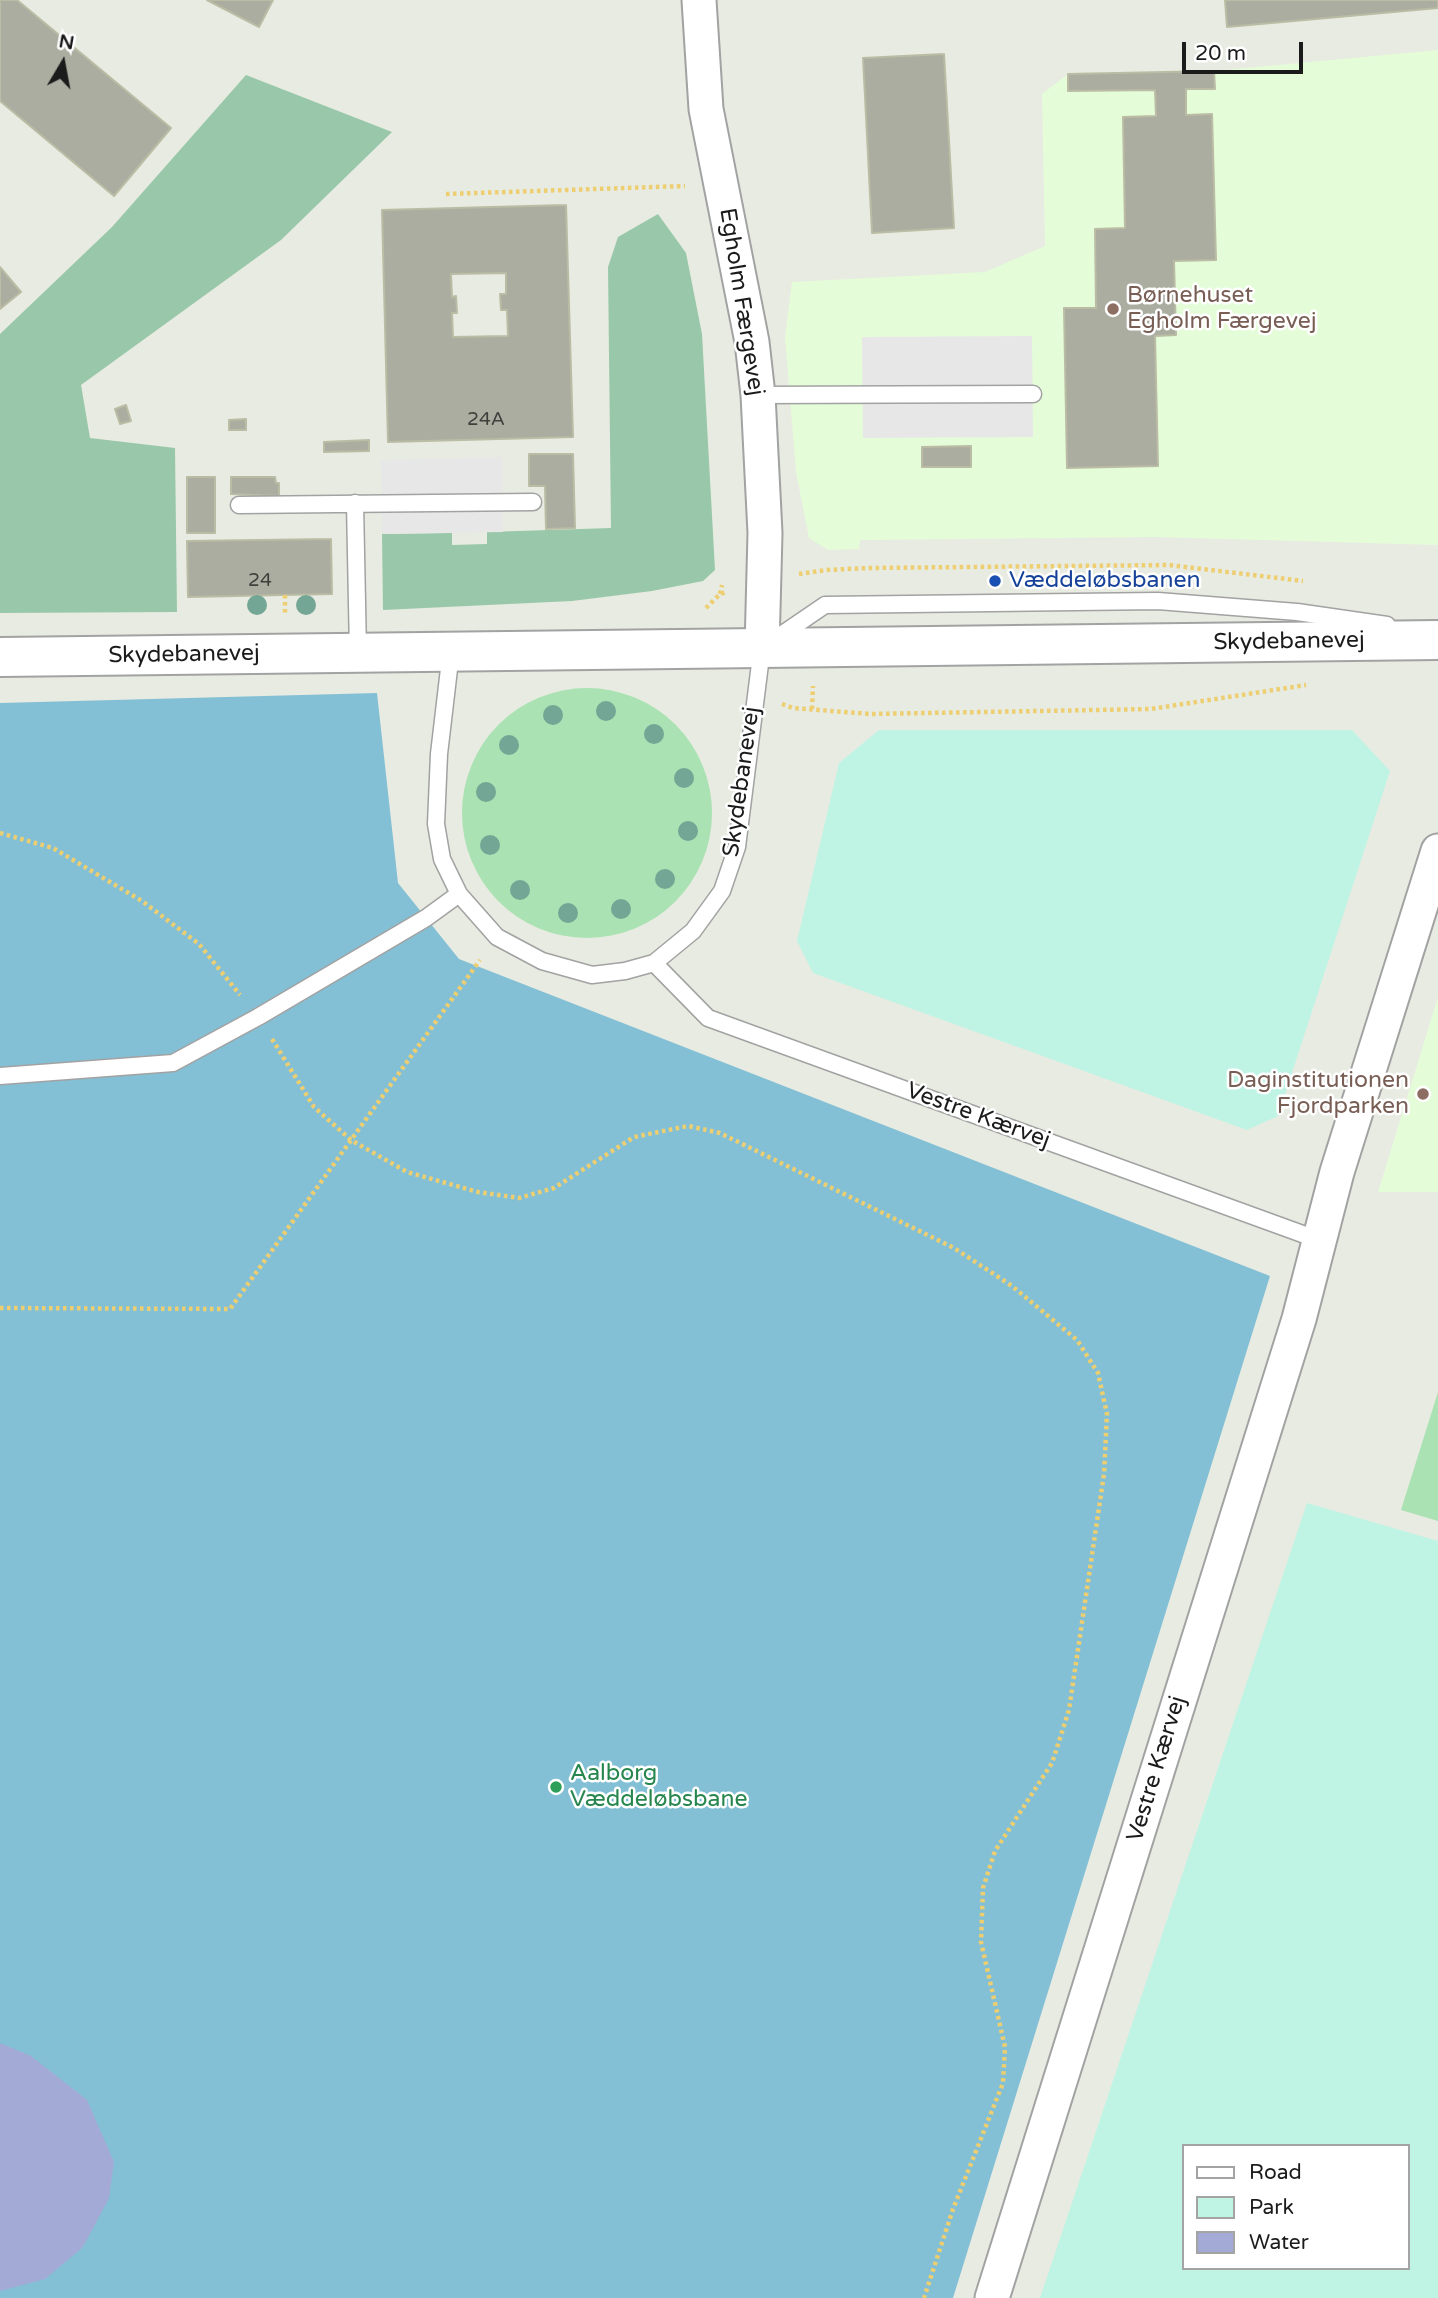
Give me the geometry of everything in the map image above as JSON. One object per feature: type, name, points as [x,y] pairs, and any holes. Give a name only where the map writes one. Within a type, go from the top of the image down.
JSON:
[{"type":"street","name":"Egholm Færgevej","points":[[699,0],[706,109],[752,342],[758,395],[765,534],[762,648]]},
{"type":"street","name":"Skydebanevej","points":[[0,657],[1438,640]]},
{"type":"street","name":"Vestre Kærvej","points":[[992,2298],[1298,1319],[1337,1172],[1438,851]]},
{"type":"lane","points":[[758,395],[1032,394]]},
{"type":"lane","points":[[239,505],[533,502]]},
{"type":"lane","points":[[355,503],[358,653]]},
{"type":"lane","points":[[762,648],[825,606],[870,604],[1158,601],[1297,612],[1438,632]]},
{"type":"lane","name":"Skydebanevej","points":[[451,652],[439,754],[436,824],[442,859],[459,894],[497,937],[542,961],[592,975],[625,971],[654,963],[693,931],[722,891],[737,848],[762,648]]},
{"type":"lane","points":[[0,1076],[173,1063],[258,1017],[426,918],[459,894]]},
{"type":"lane","name":"Vestre Kærvej","points":[[654,963],[709,1018],[1320,1240]]},
{"type":"path","points":[[446,194],[721,185]]},
{"type":"path","points":[[720,594],[722,584]]},
{"type":"path","points":[[793,708],[870,713],[1151,709],[1308,685]]},
{"type":"path","points":[[0,833],[53,848],[142,901],[199,944],[258,1017],[314,1107],[351,1140],[407,1172],[478,1192],[519,1198],[554,1188],[634,1138],[688,1126],[720,1133],[954,1248],[1012,1286],[1077,1340],[1098,1373],[1107,1414],[1104,1474],[1069,1710],[1052,1763],[995,1851],[983,1888],[981,1942],[1005,2048],[1003,2083],[953,2209],[924,2298]]},
{"type":"path","points":[[0,1308],[230,1309],[497,937]]},
{"type":"shaded area","name":"Børnehuset Egholm Færgevej","points":[[1438,50],[1438,545],[1156,537],[860,540],[859,549],[828,550],[809,538],[796,472],[785,337],[792,282],[985,272],[1045,246],[1042,94],[1068,74],[1214,71]]},
{"type":"shaded area","points":[[246,75],[392,132],[281,240],[81,385],[90,438],[175,448],[177,612],[0,613],[0,334],[112,227]]},
{"type":"shaded area","points":[[658,214],[686,253],[702,334],[715,570],[703,581],[652,591],[572,601],[383,610],[382,534],[452,533],[452,545],[487,544],[487,532],[611,528],[608,267],[618,237]]},
{"type":"shaded area","points":[[1032,336],[1033,437],[863,438],[862,337]]},
{"type":"shaded area","points":[[502,457],[503,532],[382,534],[381,460]]},
{"type":"shaded area","points":[[587,688],[635,698],[656,709],[675,725],[691,744],[702,765],[712,813],[702,861],[691,882],[675,901],[656,917],[635,928],[587,938],[539,928],[518,917],[499,901],[483,882],[472,861],[462,813],[472,765],[483,744],[499,725],[518,709],[539,698]]},
{"type":"shaded area","name":"Aalborg Væddeløbsbane","points":[[377,693],[398,883],[459,959],[1270,1276],[953,2298],[0,2298],[0,703]]},
{"type":"shaded area","name":"Daginstitutionen Fjordparken","points":[[1438,997],[1438,1192],[1378,1192]]},
{"type":"shaded area","points":[[1438,1392],[1438,1521],[1401,1510]]},
{"type":"green space","points":[[879,730],[1352,730],[1390,771],[1278,1116],[1247,1130],[813,973],[797,941],[839,763]]},
{"type":"green space","points":[[1307,1503],[1438,1541],[1438,2298],[1040,2298]]},
{"type":"water","points":[[0,2043],[31,2056],[87,2100],[114,2162],[109,2198],[83,2247],[45,2279],[0,2291]]},
{"type":"building","points":[[0,0],[17,0],[171,128],[114,196],[0,101]]},
{"type":"building","points":[[207,0],[273,0],[259,27]]},
{"type":"building","points":[[1225,0],[1438,0],[1438,8],[1227,27]]},
{"type":"building","points":[[944,54],[954,228],[872,233],[863,58]]},
{"type":"building","points":[[1214,71],[1215,89],[1186,89],[1186,115],[1212,114],[1216,260],[1174,261],[1176,335],[1155,336],[1158,466],[1067,468],[1064,308],[1096,308],[1095,229],[1125,228],[1123,117],[1156,116],[1155,90],[1068,91],[1068,74]]},
{"type":"building","points":[[566,205],[573,437],[388,442],[382,210]],"holes":[[[506,273],[506,294],[500,294],[501,310],[507,310],[508,336],[453,337],[452,313],[457,313],[456,296],[452,297],[451,274]]]},
{"type":"building","points":[[0,267],[21,292],[0,309]]},
{"type":"building","points":[[126,405],[131,421],[120,424],[115,409]]},
{"type":"building","points":[[246,419],[246,430],[229,430],[229,420]]},
{"type":"building","points":[[369,440],[369,451],[324,452],[324,442]]},
{"type":"building","points":[[971,446],[971,467],[922,467],[922,447]]},
{"type":"building","points":[[529,454],[573,454],[575,528],[546,529],[545,486],[529,486]]},
{"type":"building","points":[[187,477],[215,477],[215,533],[187,533]]},
{"type":"building","points":[[231,477],[275,477],[276,483],[279,483],[279,496],[231,494]]},
{"type":"building","points":[[331,539],[332,594],[188,597],[187,541]]},
{"type":"place","name":"Børnehuset Egholm Færgevej","points":[[1113,309]]},
{"type":"place","name":"Væddeløbsbanen","points":[[995,581]]},
{"type":"place","name":"Daginstitutionen Fjordparken","points":[[1423,1094]]},
{"type":"place","name":"Aalborg Væddeløbsbane","points":[[556,1787]]}]
